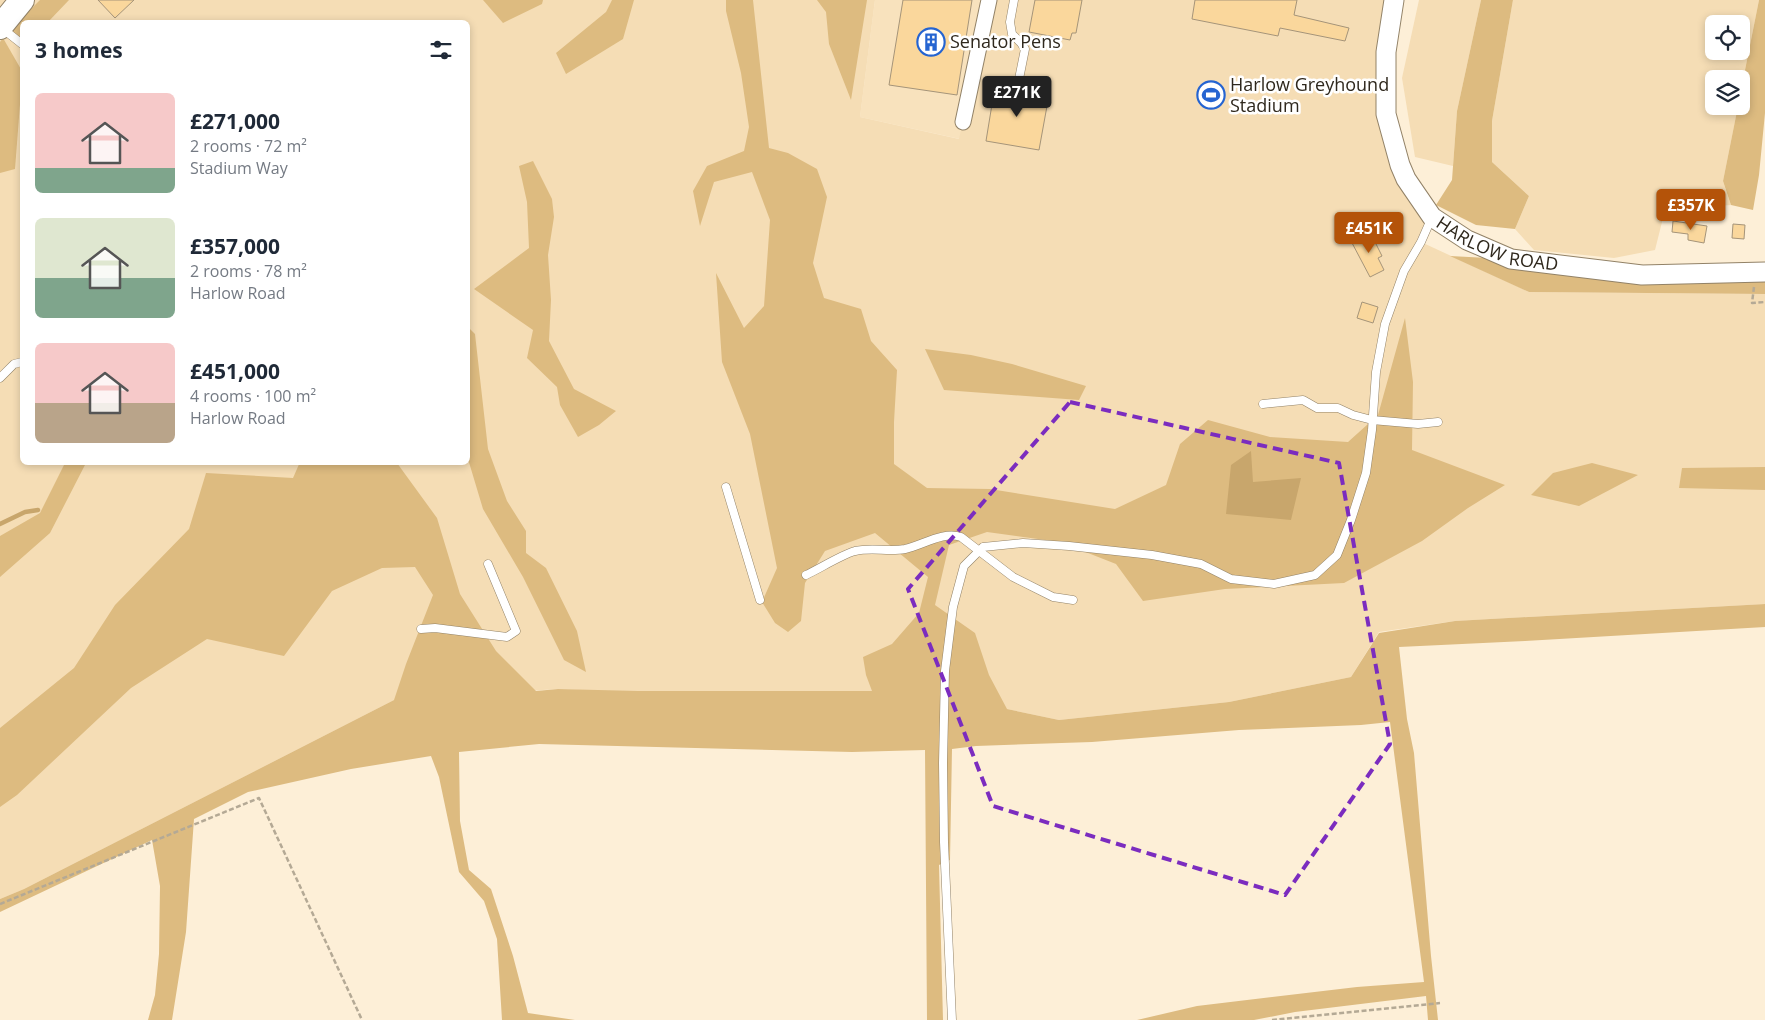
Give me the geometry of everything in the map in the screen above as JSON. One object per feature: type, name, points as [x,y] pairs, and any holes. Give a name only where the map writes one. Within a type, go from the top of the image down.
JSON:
[{"type":"main road","points":[[0,26],[22,0]]},
{"type":"street","points":[[963,122],[988,0]]},
{"type":"street","name":"HARLOW ROAD","points":[[1394,0],[1386,52],[1386,114],[1400,165],[1406,179],[1432,217],[1467,240],[1512,259],[1642,275],[1760,272]]},
{"type":"lane","points":[[1014,0],[1010,22],[1012,34],[1025,49],[1019,79]]},
{"type":"lane","points":[[0,26],[20,42]]},
{"type":"lane","points":[[952,1020],[944,842],[945,671],[953,607],[964,566],[983,547],[1023,543],[1152,555],[1201,564],[1231,579],[1274,584],[1315,575],[1337,555],[1351,520],[1366,473],[1376,372],[1385,324],[1404,271],[1421,242],[1432,217]]},
{"type":"lane","points":[[0,378],[14,364],[20,362]]},
{"type":"lane","points":[[0,366],[8,371]]},
{"type":"lane","points":[[1263,404],[1303,400],[1317,408],[1338,408],[1353,415],[1372,420],[1418,424],[1438,422]]},
{"type":"lane","points":[[726,486],[760,600]]},
{"type":"lane","points":[[806,575],[854,552],[907,549],[945,536],[955,535],[961,537],[1013,577],[1053,597],[1073,600]]},
{"type":"lane","points":[[421,629],[435,628],[507,637],[516,631],[488,564]]},
{"type":"path","points":[[1760,272],[1752,303],[1765,302]]},
{"type":"path","points":[[0,904],[259,798],[362,1020]]},
{"type":"path","points":[[1272,1020],[1440,1004]]},
{"type":"highlighted area","points":[[1070,402],[1339,463],[1390,744],[1285,895],[993,806],[908,589]]},
{"type":"shaded area","points":[[0,0],[875,0],[860,117],[959,139],[989,0],[1394,0],[1386,114],[1432,217],[1421,242],[1529,292],[1765,294],[1765,604],[1455,621],[1379,632],[1351,677],[1229,702],[1059,720],[1007,709],[558,689],[394,700],[24,889],[0,899]]},
{"type":"shaded area","points":[[40,0],[69,0],[50,20],[20,20]]},
{"type":"shaded area","points":[[483,0],[543,0],[542,4],[503,23]]},
{"type":"shaded area","points":[[612,0],[634,0],[623,39],[566,74],[556,53],[606,12]]},
{"type":"shaded area","points":[[726,0],[753,0],[769,148],[788,153],[817,169],[827,197],[813,263],[824,298],[861,309],[871,341],[897,370],[894,464],[927,488],[990,489],[1115,509],[1166,485],[1180,444],[1208,420],[1270,437],[1348,442],[1378,415],[1405,318],[1413,382],[1412,450],[1505,485],[1468,508],[1422,541],[1344,583],[1225,589],[1143,601],[1116,564],[1060,542],[987,532],[949,545],[935,605],[975,633],[989,675],[1007,709],[1059,720],[1229,702],[1351,677],[1379,633],[1455,621],[1765,604],[1765,627],[1399,647],[1407,719],[1414,753],[1438,1020],[1428,1020],[1426,996],[1295,1012],[1254,1020],[1137,1020],[1197,1006],[1357,987],[1424,982],[1390,722],[1239,730],[1092,742],[976,746],[952,749],[950,860],[939,865],[943,1020],[927,1020],[925,750],[852,752],[539,744],[459,752],[460,821],[469,870],[491,889],[513,956],[528,1013],[575,1020],[502,1020],[497,939],[484,901],[459,872],[439,777],[431,756],[351,769],[248,792],[194,819],[186,932],[172,1020],[148,1020],[155,995],[159,954],[160,886],[152,840],[0,912],[0,899],[24,889],[394,700],[433,595],[415,567],[382,568],[332,591],[284,656],[207,639],[131,688],[17,795],[0,807],[0,728],[74,668],[115,605],[189,529],[206,473],[293,478],[299,465],[398,465],[437,518],[460,594],[496,651],[536,691],[558,689],[872,691],[866,675],[863,657],[892,644],[919,613],[928,577],[875,533],[825,551],[805,583],[801,621],[788,632],[775,623],[762,602],[777,568],[750,434],[722,362],[716,273],[744,328],[764,306],[770,220],[752,172],[714,182],[700,226],[693,191],[707,166],[744,151],[749,127],[741,73],[726,11]]},
{"type":"shaded area","points":[[817,0],[867,0],[851,100],[829,44],[826,12]]},
{"type":"shaded area","points":[[875,0],[989,0],[960,139],[860,117]]},
{"type":"shaded area","points":[[1419,0],[1481,0],[1457,111],[1453,166],[1415,157],[1402,78]]},
{"type":"shaded area","points":[[1481,0],[1513,0],[1492,121],[1492,162],[1529,196],[1515,229],[1476,225],[1436,205],[1452,180],[1457,111]]},
{"type":"shaded area","points":[[1513,0],[1759,0],[1750,45],[1750,15],[1705,15],[1705,60],[1747,60],[1745,70],[1705,70],[1705,115],[1736,115],[1723,181],[1731,205],[1665,210],[1655,250],[1614,258],[1534,250],[1515,229],[1529,196],[1492,162],[1492,121]]},
{"type":"shaded area","points":[[1759,0],[1765,0],[1765,113],[1759,175],[1753,210],[1731,205],[1723,181],[1736,115],[1750,115],[1750,70],[1745,70],[1747,60],[1750,60],[1750,45]]},
{"type":"shaded area","points":[[20,20],[20,42],[9,31]]},
{"type":"shaded area","points":[[3,38],[20,68],[20,104],[15,169],[0,173],[0,42]]},
{"type":"shaded area","points":[[533,161],[552,199],[554,217],[548,255],[551,300],[549,341],[574,389],[616,411],[599,425],[578,437],[560,405],[557,387],[527,358],[533,330],[474,289],[529,248],[527,202],[519,166]]},
{"type":"shaded area","points":[[1450,256],[1765,273],[1765,294],[1529,292]]},
{"type":"shaded area","points":[[470,329],[475,334],[488,449],[507,501],[526,531],[526,553],[546,568],[577,631],[586,672],[564,660],[523,577],[483,509],[470,465]]},
{"type":"shaded area","points":[[925,349],[971,355],[1012,364],[1086,386],[1079,400],[944,390]]},
{"type":"shaded area","points":[[1251,451],[1253,482],[1301,478],[1291,520],[1226,514],[1231,465]]},
{"type":"shaded area","points":[[1592,463],[1638,475],[1579,506],[1531,495],[1553,473]]},
{"type":"shaded area","points":[[64,465],[85,465],[50,533],[0,577],[0,536],[40,513]]},
{"type":"shaded area","points":[[1765,467],[1765,490],[1679,488],[1682,468]]},
{"type":"building","points":[[98,0],[134,0],[115,18]]},
{"type":"building","name":"Senator Pens","points":[[903,0],[972,0],[957,95],[889,85]]},
{"type":"building","points":[[1035,0],[1082,0],[1076,33],[1072,33],[1070,40],[1029,32]]},
{"type":"building","points":[[1195,0],[1297,0],[1294,15],[1349,28],[1345,41],[1280,28],[1278,36],[1192,19]]},
{"type":"building","points":[[995,86],[1049,95],[1039,150],[986,141]]},
{"type":"building","points":[[1673,221],[1707,226],[1704,243],[1688,240],[1688,234],[1672,232]]},
{"type":"building","points":[[1733,224],[1745,225],[1744,239],[1732,238]]},
{"type":"building","points":[[1370,232],[1382,256],[1378,258],[1384,270],[1370,277],[1351,241]]},
{"type":"building","points":[[1362,302],[1378,307],[1373,323],[1357,318]]},
{"type":"waterway","points":[[0,524],[25,512],[38,510]]},
{"type":"place","name":"Senator Pens","points":[[931,42]]},
{"type":"place","name":"Harlow Greyhound Stadium","points":[[1211,95]]}]
